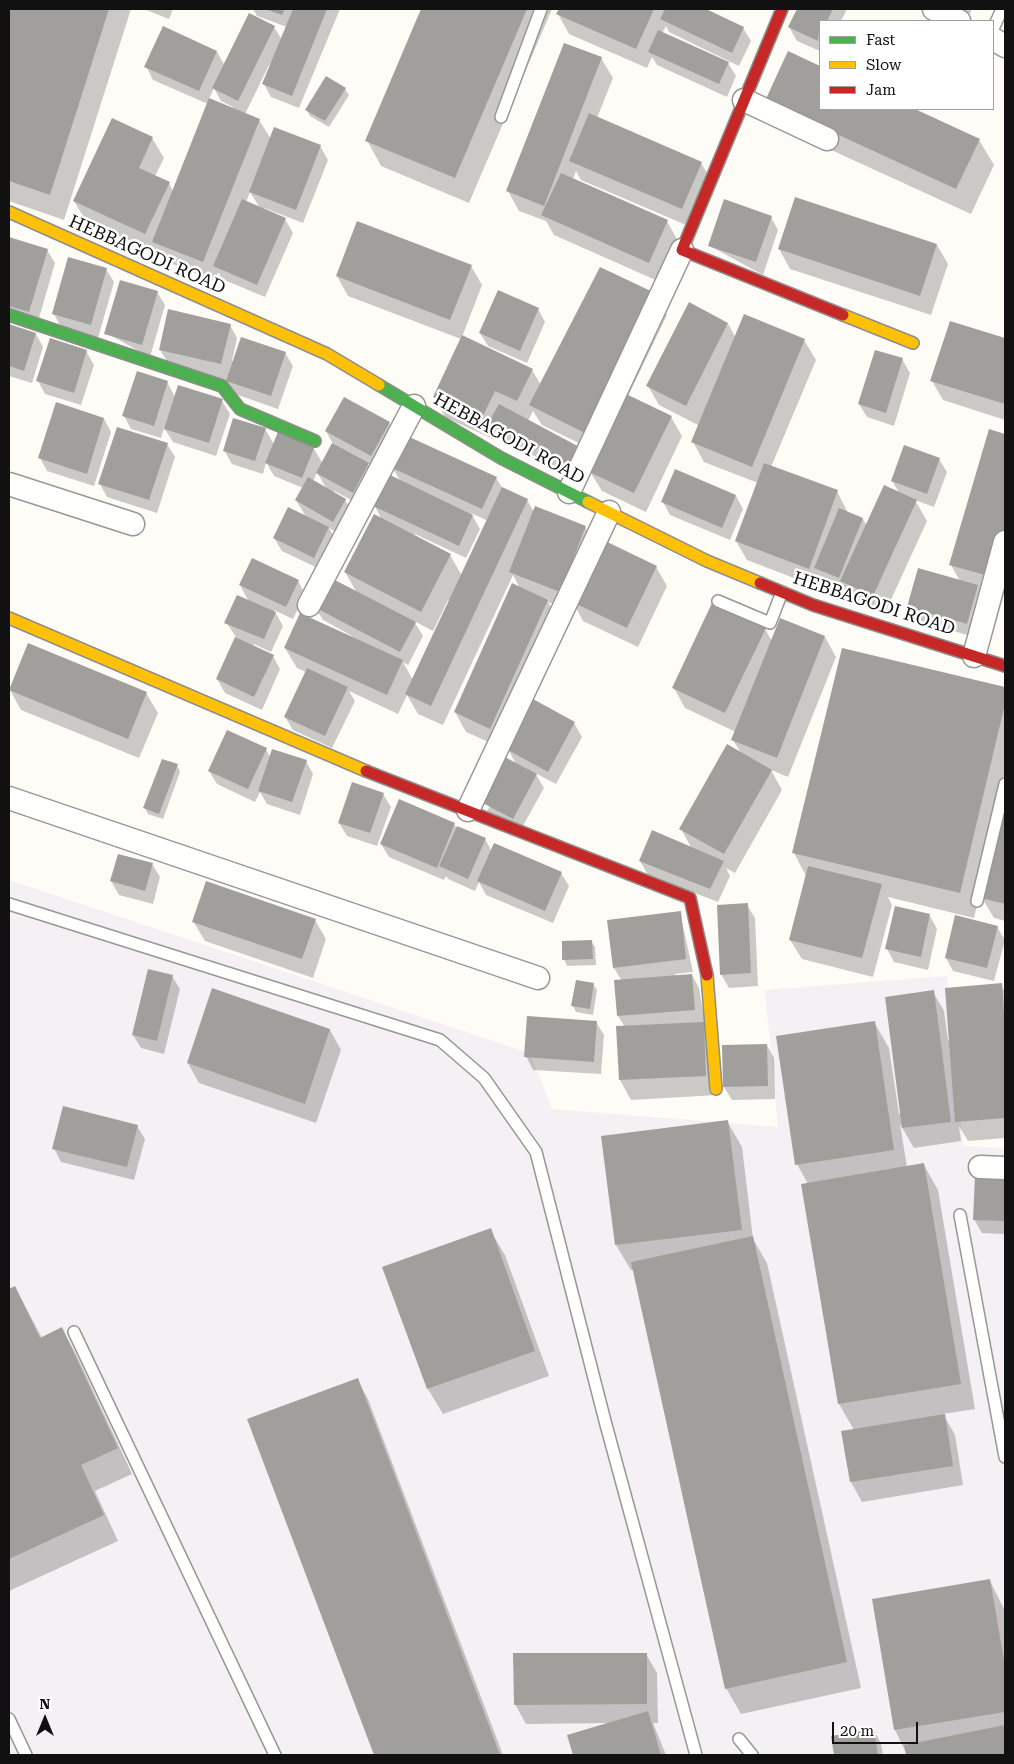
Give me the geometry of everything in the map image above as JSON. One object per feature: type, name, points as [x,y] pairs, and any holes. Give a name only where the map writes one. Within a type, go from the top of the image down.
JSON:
[{"type":"street","points":[[568,492],[682,250],[782,9]]},
{"type":"street","points":[[934,9],[956,20]]},
{"type":"street","points":[[994,40],[1005,46]]},
{"type":"street","points":[[744,100],[827,139]]},
{"type":"street","name":"HEBBAGODI ROAD","points":[[9,212],[327,354],[501,458],[707,561],[813,605],[1005,666]]},
{"type":"street","points":[[682,250],[913,343]]},
{"type":"street","points":[[9,315],[222,386],[240,408],[315,440]]},
{"type":"street","points":[[309,605],[414,406]]},
{"type":"street","points":[[9,484],[133,524]]},
{"type":"street","points":[[468,810],[609,512]]},
{"type":"street","points":[[974,656],[1005,542]]},
{"type":"street","points":[[9,618],[336,759],[690,898],[706,968],[716,1089]]},
{"type":"street","points":[[9,798],[538,978]]},
{"type":"street","points":[[980,1167],[1005,1168]]},
{"type":"lane","points":[[501,117],[541,9]]},
{"type":"lane","points":[[994,27],[1002,9]]},
{"type":"lane","points":[[718,601],[770,623],[782,592]]},
{"type":"lane","points":[[977,901],[1005,784]]},
{"type":"lane","points":[[9,904],[440,1040],[484,1078],[536,1152],[605,1421],[696,1755]]},
{"type":"lane","points":[[960,1215],[1005,1457]]},
{"type":"lane","points":[[74,1332],[275,1755]]},
{"type":"lane","points":[[9,1719],[26,1755]]},
{"type":"lane","points":[[739,1739],[752,1755]]},
{"type":"shaded area","points":[[9,880],[530,1053],[552,1109],[778,1127],[765,990],[947,976],[963,1146],[1005,1148],[1005,1755],[9,1755]]},
{"type":"building","points":[[9,9],[109,9],[50,195],[9,181]]},
{"type":"building","points":[[265,9],[285,9],[282,15]]},
{"type":"building","points":[[293,9],[327,9],[292,96],[262,84]]},
{"type":"building","points":[[421,9],[527,9],[455,178],[365,141]]},
{"type":"building","points":[[559,9],[654,9],[636,49],[556,14]]},
{"type":"building","points":[[665,9],[706,9],[744,27],[732,53],[660,19]]},
{"type":"building","points":[[797,9],[833,9],[828,20],[819,20],[818,41],[788,27]]},
{"type":"building","points":[[249,13],[275,26],[238,101],[212,88]]},
{"type":"building","points":[[163,26],[217,51],[199,91],[144,67]]},
{"type":"building","points":[[658,30],[729,62],[719,84],[648,52]]},
{"type":"building","points":[[564,43],[602,57],[544,206],[506,191]]},
{"type":"building","points":[[788,51],[819,66],[819,110],[917,110],[980,139],[956,189],[765,101]]},
{"type":"building","points":[[326,76],[346,88],[325,121],[305,110]]},
{"type":"building","points":[[209,98],[260,119],[203,262],[152,242]]},
{"type":"building","points":[[589,113],[702,162],[682,209],[569,161]]},
{"type":"building","points":[[112,118],[153,137],[139,168],[170,182],[145,234],[73,201]]},
{"type":"building","points":[[274,127],[321,145],[296,210],[249,192]]},
{"type":"building","points":[[561,173],[668,220],[649,263],[541,215]]},
{"type":"building","points":[[795,197],[937,244],[920,296],[778,249]]},
{"type":"building","points":[[242,199],[286,218],[257,285],[213,266]]},
{"type":"building","points":[[724,199],[772,216],[756,262],[708,246]]},
{"type":"building","points":[[357,221],[472,265],[450,320],[336,276]]},
{"type":"building","points":[[9,237],[48,249],[29,312],[9,306]]},
{"type":"building","points":[[68,257],[107,268],[91,325],[52,314]]},
{"type":"building","points":[[600,267],[657,294],[589,435],[529,405]]},
{"type":"building","points":[[120,280],[158,291],[142,345],[104,334]]},
{"type":"building","points":[[498,290],[539,308],[520,351],[479,333]]},
{"type":"building","points":[[689,302],[728,323],[686,406],[646,386]]},
{"type":"building","points":[[168,309],[231,324],[221,364],[159,350]]},
{"type":"building","points":[[744,314],[805,339],[752,467],[691,442]]},
{"type":"building","points":[[950,321],[1005,338],[1005,404],[930,381]]},
{"type":"building","points":[[9,324],[36,333],[24,371],[9,366]]},
{"type":"building","points":[[462,335],[533,369],[517,401],[495,391],[481,420],[433,397]]},
{"type":"building","points":[[241,337],[286,352],[271,396],[226,381]]},
{"type":"building","points":[[50,338],[87,350],[74,393],[36,381]]},
{"type":"building","points":[[875,350],[903,358],[886,413],[858,404]]},
{"type":"building","points":[[137,371],[168,381],[154,426],[122,416]]},
{"type":"building","points":[[178,385],[223,399],[209,443],[164,429]]},
{"type":"building","points":[[626,394],[672,416],[634,493],[589,472]]},
{"type":"building","points":[[344,397],[390,422],[371,456],[325,431]]},
{"type":"building","points":[[56,402],[104,418],[87,474],[38,458]]},
{"type":"building","points":[[499,404],[585,450],[575,469],[488,423]]},
{"type":"building","points":[[233,418],[266,428],[255,461],[223,451]]},
{"type":"building","points":[[117,427],[168,443],[149,500],[98,484]]},
{"type":"building","points":[[989,429],[1005,434],[1005,531],[992,577],[949,565]]},
{"type":"building","points":[[278,432],[314,448],[302,478],[265,463]]},
{"type":"building","points":[[405,435],[497,477],[482,509],[390,467]]},
{"type":"building","points":[[332,443],[369,463],[353,493],[316,473]]},
{"type":"building","points":[[904,445],[940,458],[927,494],[891,481]]},
{"type":"building","points":[[764,463],[838,490],[809,569],[735,541]]},
{"type":"building","points":[[675,469],[736,495],[722,528],[661,502]]},
{"type":"building","points":[[388,474],[473,515],[459,546],[373,506]]},
{"type":"building","points":[[308,477],[346,499],[333,522],[295,500]]},
{"type":"building","points":[[884,485],[917,500],[873,596],[840,581]]},
{"type":"building","points":[[502,487],[528,499],[431,706],[405,694]]},
{"type":"building","points":[[535,506],[586,526],[560,592],[509,572]]},
{"type":"building","points":[[288,507],[329,527],[314,558],[273,538]]},
{"type":"building","points":[[839,508],[863,518],[839,578],[814,568]]},
{"type":"building","points":[[374,514],[451,554],[421,612],[344,572]]},
{"type":"building","points":[[601,539],[657,566],[627,628],[570,601]]},
{"type":"building","points":[[252,558],[299,580],[286,607],[239,585]]},
{"type":"building","points":[[918,568],[978,585],[967,624],[907,607]]},
{"type":"building","points":[[329,577],[416,622],[400,652],[314,607]]},
{"type":"building","points":[[512,583],[548,600],[490,729],[454,712]]},
{"type":"building","points":[[237,595],[276,612],[264,639],[224,623]]},
{"type":"building","points":[[712,603],[766,628],[725,713],[672,688]]},
{"type":"building","points":[[300,613],[403,660],[387,695],[284,648]]},
{"type":"building","points":[[780,618],[825,636],[777,758],[731,740]]},
{"type":"building","points":[[235,637],[274,655],[254,697],[216,679]]},
{"type":"building","points":[[28,643],[147,692],[128,739],[9,690]]},
{"type":"building","points":[[842,648],[1005,687],[1005,704],[960,893],[792,853]]},
{"type":"building","points":[[307,668],[348,687],[325,736],[284,717]]},
{"type":"building","points":[[533,699],[575,722],[548,772],[506,749]]},
{"type":"building","points":[[227,730],[267,748],[248,789],[208,771]]},
{"type":"building","points":[[727,744],[772,770],[724,854],[679,829]]},
{"type":"building","points":[[272,749],[307,760],[292,802],[258,791]]},
{"type":"building","points":[[501,755],[537,774],[513,819],[477,800]]},
{"type":"building","points":[[162,759],[178,764],[159,814],[143,808]]},
{"type":"building","points":[[352,782],[384,793],[370,833],[338,823]]},
{"type":"building","points":[[399,799],[455,823],[437,868],[380,844]]},
{"type":"building","points":[[1005,800],[1005,904],[981,898]]},
{"type":"building","points":[[457,826],[486,838],[468,879],[439,866]]},
{"type":"building","points":[[652,830],[724,861],[710,889],[639,861]]},
{"type":"building","points":[[494,843],[562,872],[545,911],[477,881]]},
{"type":"building","points":[[118,854],[153,863],[145,891],[110,881]]},
{"type":"building","points":[[808,866],[882,884],[862,958],[789,940]]},
{"type":"building","points":[[206,881],[316,919],[302,959],[192,922]]},
{"type":"building","points":[[748,903],[751,973],[720,975],[717,905]]},
{"type":"building","points":[[895,906],[930,914],[921,957],[885,949]]},
{"type":"building","points":[[681,911],[686,959],[613,968],[607,920]]},
{"type":"building","points":[[955,915],[998,926],[987,968],[945,958]]},
{"type":"building","points":[[592,940],[593,959],[562,960],[562,941]]},
{"type":"building","points":[[148,969],[173,975],[157,1041],[132,1035]]},
{"type":"building","points":[[692,974],[695,1010],[617,1016],[614,980]]},
{"type":"building","points":[[576,980],[594,983],[590,1009],[571,1006]]},
{"type":"building","points":[[1002,983],[1005,1029],[1005,1118],[955,1122],[945,988]]},
{"type":"building","points":[[212,988],[330,1029],[305,1104],[187,1063]]},
{"type":"building","points":[[934,990],[951,1122],[902,1128],[885,997]]},
{"type":"building","points":[[527,1016],[597,1021],[594,1062],[524,1057]]},
{"type":"building","points":[[875,1021],[894,1150],[795,1165],[776,1036]]},
{"type":"building","points":[[704,1022],[706,1076],[619,1080],[616,1026]]},
{"type":"building","points":[[767,1044],[768,1086],[723,1087],[722,1045]]},
{"type":"building","points":[[63,1106],[138,1125],[127,1167],[52,1149]]},
{"type":"building","points":[[728,1120],[742,1230],[615,1245],[601,1136]]},
{"type":"building","points":[[924,1163],[961,1384],[838,1404],[801,1184]]},
{"type":"building","points":[[975,1176],[1005,1177],[1005,1221],[973,1220]]},
{"type":"building","points":[[491,1228],[535,1351],[427,1389],[382,1267]]},
{"type":"building","points":[[753,1236],[847,1662],[725,1689],[631,1262]]},
{"type":"building","points":[[15,1286],[40,1338],[62,1327],[118,1448],[81,1465],[104,1515],[9,1559],[9,1289]]},
{"type":"building","points":[[358,1378],[500,1755],[374,1755],[247,1419]]},
{"type":"building","points":[[945,1414],[953,1466],[850,1482],[841,1431]]},
{"type":"building","points":[[990,1579],[1005,1666],[1005,1712],[894,1730],[872,1599]]},
{"type":"building","points":[[513,1653],[647,1653],[647,1704],[514,1705]]},
{"type":"building","points":[[648,1711],[661,1755],[573,1755],[567,1735]]},
{"type":"building","points":[[1005,1725],[1005,1755],[906,1755],[904,1745]]},
{"type":"building","points":[[874,1729],[878,1755],[834,1755],[831,1736]]},
{"type":"traffic: fast","points":[[9,315],[222,386],[240,409],[315,441]]},
{"type":"traffic: fast","points":[[379,385],[501,458],[588,502]]},
{"type":"traffic: slow","points":[[9,212],[327,354],[379,385]]},
{"type":"traffic: slow","points":[[843,315],[913,343]]},
{"type":"traffic: slow","points":[[588,502],[707,561],[760,583]]},
{"type":"traffic: slow","points":[[9,618],[366,771]]},
{"type":"traffic: slow","points":[[707,975],[716,1089]]},
{"type":"traffic: jam","points":[[782,9],[682,250],[843,315]]},
{"type":"traffic: jam","points":[[760,583],[813,605],[1005,666]]},
{"type":"traffic: jam","points":[[366,771],[690,898],[707,975]]}]
